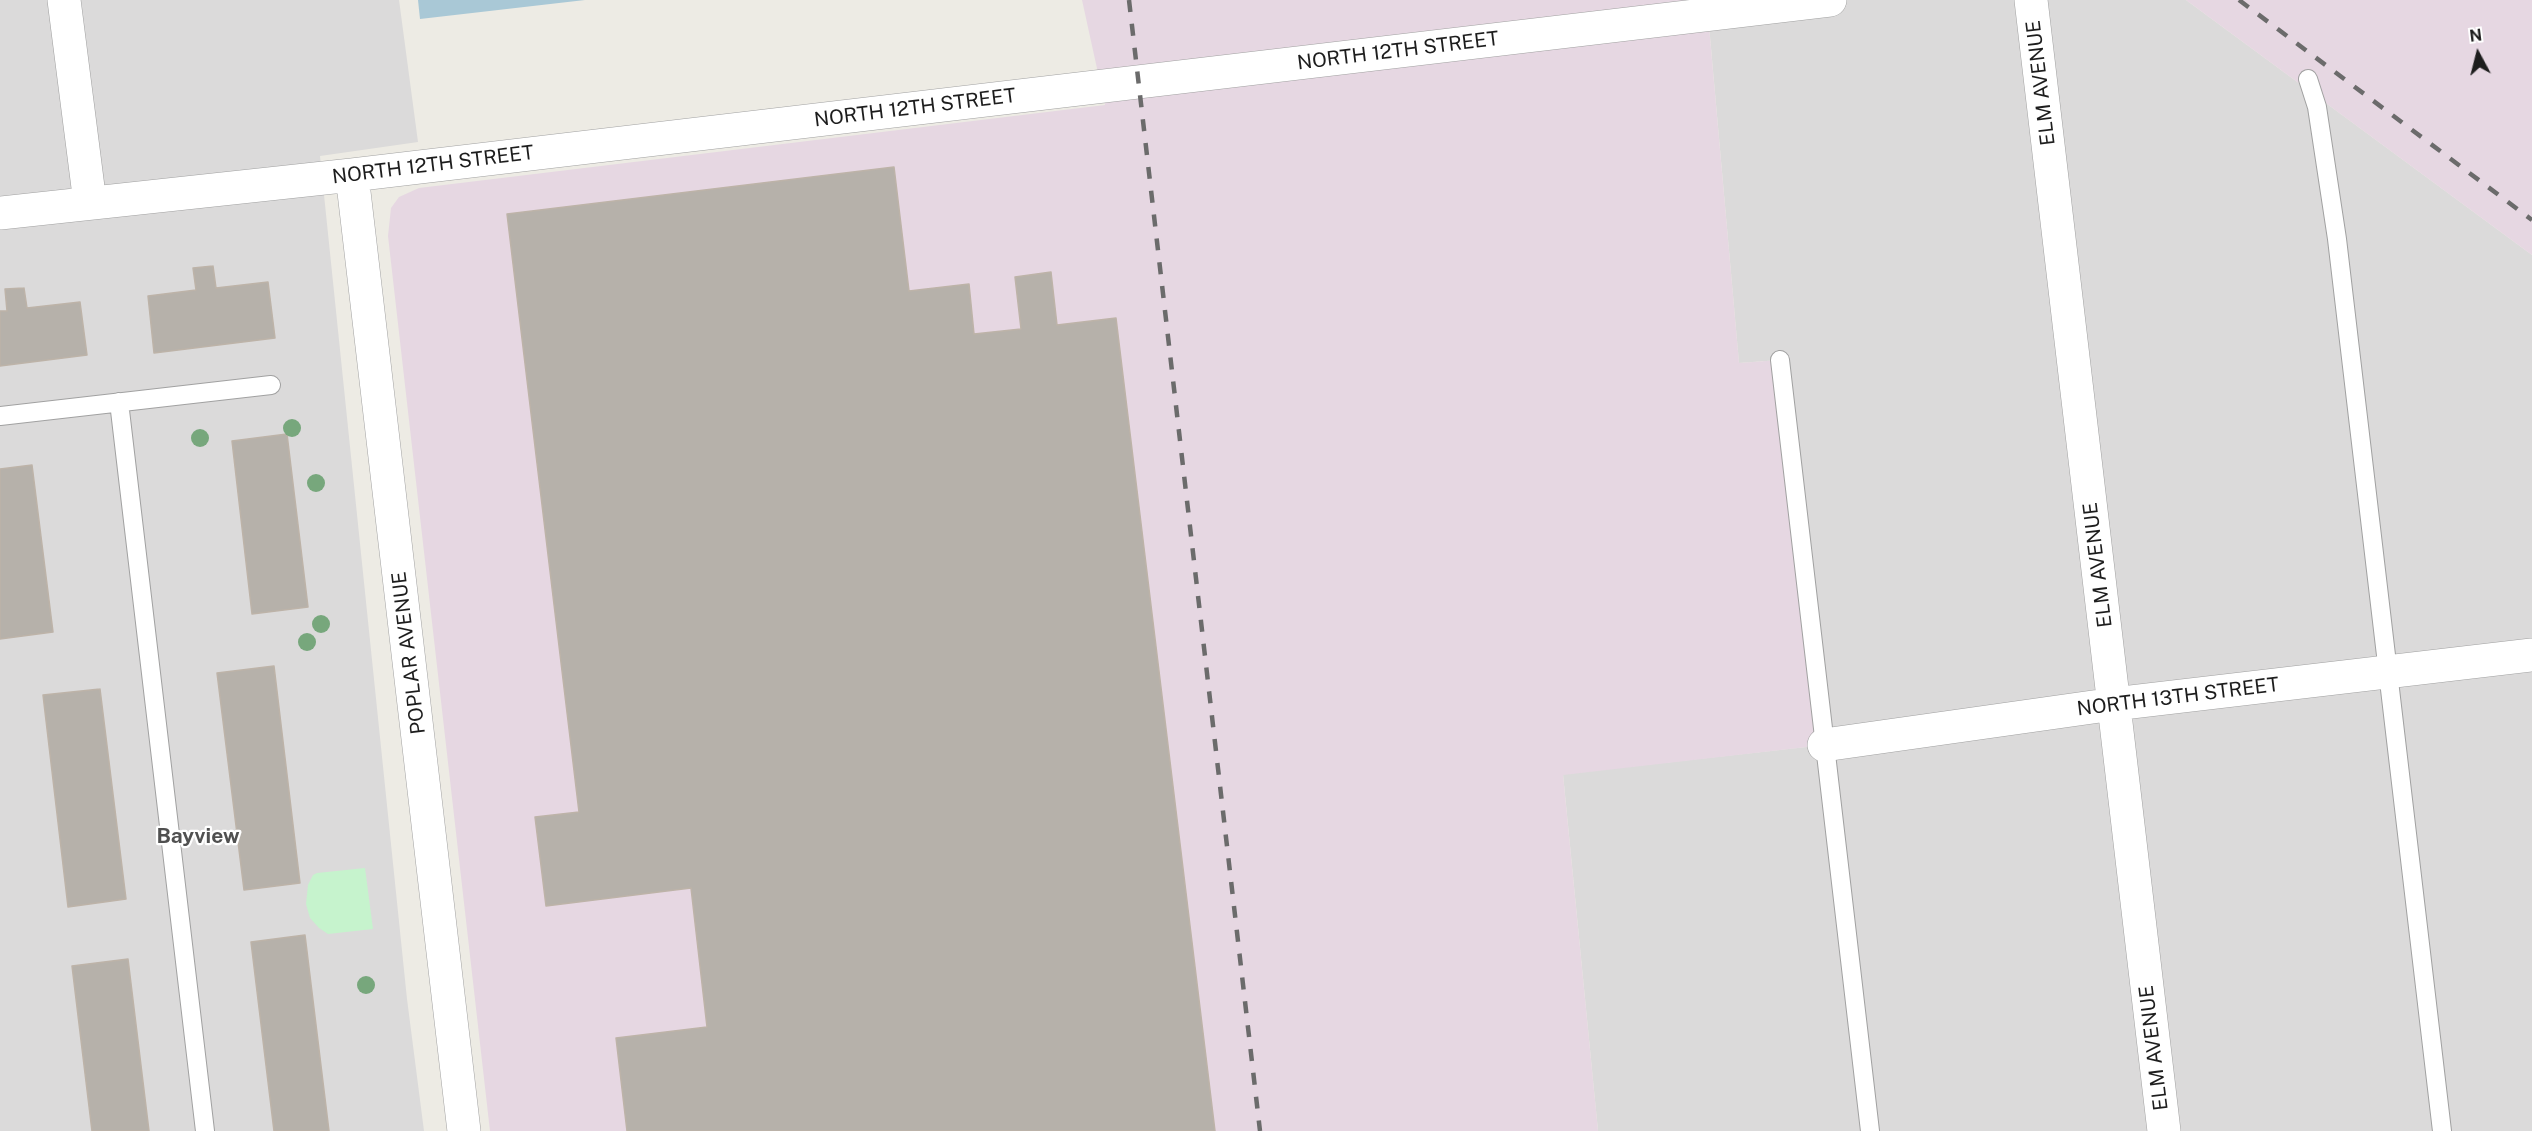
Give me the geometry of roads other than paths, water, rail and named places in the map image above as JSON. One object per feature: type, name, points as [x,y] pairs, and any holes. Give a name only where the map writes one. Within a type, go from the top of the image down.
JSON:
[{"type":"street","points":[[64,0],[90,203]]},
{"type":"street","name":"NORTH 12TH STREET","points":[[0,213],[352,175],[1830,0]]},
{"type":"street","name":"ELM AVENUE","points":[[2031,0],[2164,1131]]},
{"type":"street","name":"POPLAR AVENUE","points":[[352,175],[465,1131]]},
{"type":"street","name":"NORTH 13TH STREET","points":[[1824,745],[2114,704],[2532,655]]},
{"type":"lane","points":[[2308,79],[2317,107],[2337,239],[2442,1131]]},
{"type":"lane","points":[[1780,360],[1870,1131]]},
{"type":"lane","points":[[0,416],[270,385]]},
{"type":"lane","points":[[119,402],[205,1131]]},
{"type":"water","points":[[418,0],[585,0],[420,19]]},
{"type":"railway","points":[[1129,0],[1260,1131]]},
{"type":"railway","points":[[2239,0],[2532,220]]},
{"type":"district","name":"Bayview","points":[[198,837]]}]
